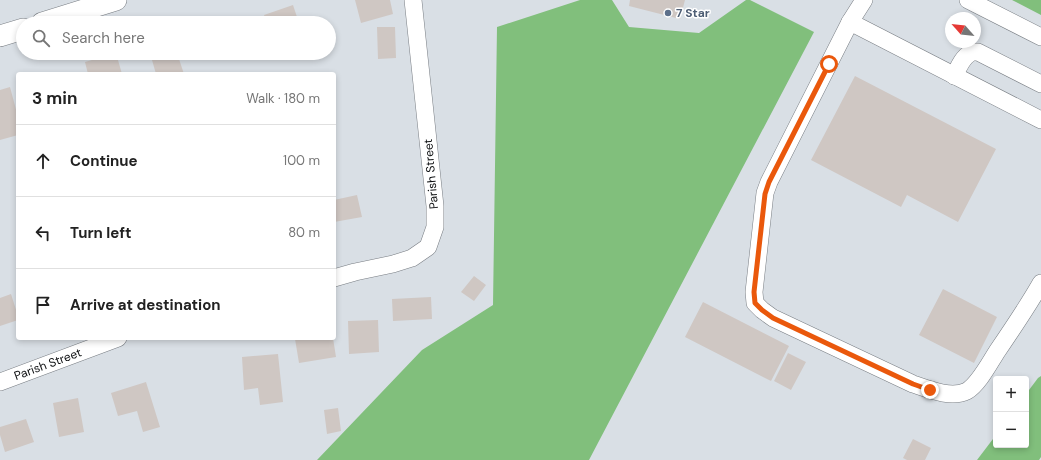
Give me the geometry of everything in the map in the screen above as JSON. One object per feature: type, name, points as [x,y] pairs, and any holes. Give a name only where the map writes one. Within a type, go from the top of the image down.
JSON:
[{"type":"main road","points":[[65,16],[116,0]]},
{"type":"main road","points":[[0,36],[16,31]]},
{"type":"street","name":"Parish Street","points":[[336,277],[412,258],[428,247],[435,227],[435,206],[413,0]]},
{"type":"street","points":[[864,0],[850,22],[769,182],[765,194],[754,292],[755,303],[773,318],[913,384],[930,390],[955,394],[966,391],[977,382],[1041,283]]},
{"type":"street","points":[[968,0],[1041,37]]},
{"type":"street","points":[[850,22],[1041,120]]},
{"type":"street","points":[[954,76],[968,54],[978,52],[1041,84]]},
{"type":"street","name":"Parish Street","points":[[0,382],[113,340]]},
{"type":"green space","points":[[580,0],[612,0],[629,27],[699,33],[746,0],[750,0],[814,32],[589,460],[317,460],[422,350],[493,305],[497,27]]},
{"type":"green space","points":[[1012,0],[1041,0],[1041,15]]},
{"type":"green space","points":[[1041,376],[1041,457],[1039,460],[977,460],[993,439],[993,448],[1029,448],[1029,390]]},
{"type":"building","points":[[355,0],[390,0],[393,14],[361,23]]},
{"type":"building","name":"7 Star","points":[[630,0],[685,0],[680,19],[629,6]]},
{"type":"building","points":[[293,5],[297,16],[264,16]]},
{"type":"building","points":[[377,27],[395,27],[396,58],[378,59]]},
{"type":"building","points":[[92,60],[118,60],[121,72],[88,72],[85,62]]},
{"type":"building","points":[[152,60],[179,60],[183,72],[155,72]]},
{"type":"building","points":[[855,76],[996,149],[958,222],[907,195],[901,207],[811,160]]},
{"type":"building","points":[[10,87],[16,110],[16,136],[0,140],[0,90]]},
{"type":"building","points":[[357,195],[362,217],[336,222],[336,200]]},
{"type":"building","points":[[474,276],[486,285],[474,301],[461,292]]},
{"type":"building","points":[[943,289],[997,317],[974,363],[919,335]]},
{"type":"building","points":[[11,294],[16,310],[16,321],[0,326],[0,298]]},
{"type":"building","points":[[431,297],[432,319],[393,321],[392,299]]},
{"type":"building","points":[[703,302],[789,346],[771,381],[685,337]]},
{"type":"building","points":[[378,320],[379,352],[349,354],[348,321]]},
{"type":"building","points":[[295,340],[333,340],[336,357],[299,363]]},
{"type":"building","points":[[788,353],[806,362],[791,390],[774,381]]},
{"type":"building","points":[[278,354],[283,402],[260,405],[258,388],[244,390],[242,357]]},
{"type":"building","points":[[146,382],[160,427],[143,432],[137,411],[118,416],[111,393]]},
{"type":"building","points":[[78,398],[84,432],[59,437],[53,403]]},
{"type":"building","points":[[338,408],[341,431],[327,434],[324,410]]},
{"type":"building","points":[[26,419],[34,442],[5,452],[0,435],[0,427]]},
{"type":"building","points":[[913,439],[931,448],[925,460],[907,460],[903,458]]},
{"type":"place","name":"7 Star","points":[[668,13]]},
{"type":"route","points":[[829,64],[769,182],[765,194],[754,292],[755,303],[773,318],[913,384],[930,390]]}]
